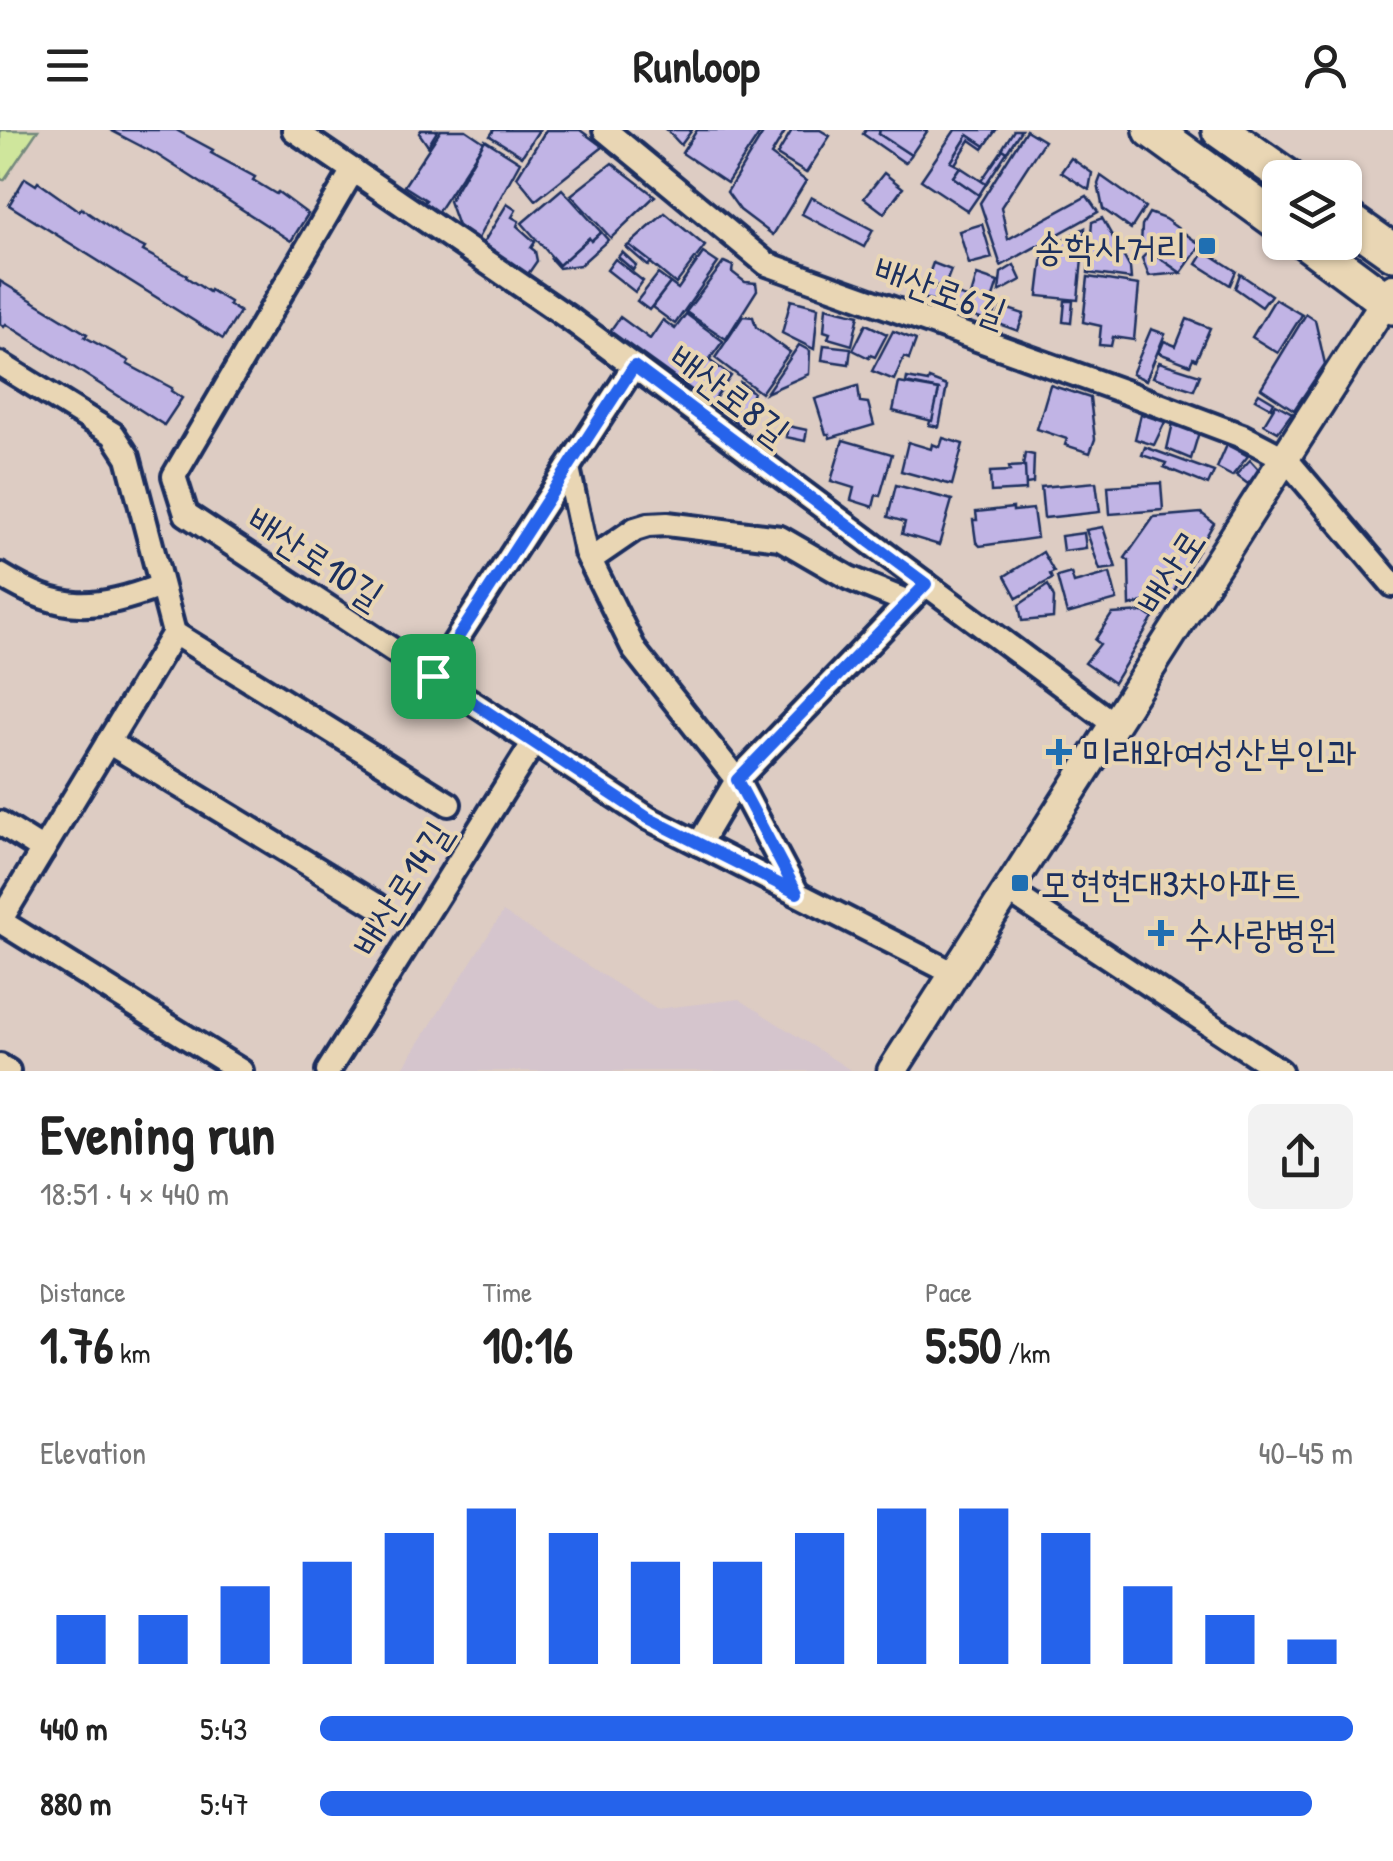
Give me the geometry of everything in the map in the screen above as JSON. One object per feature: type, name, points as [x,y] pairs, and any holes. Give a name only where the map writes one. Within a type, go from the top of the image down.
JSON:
[{"type":"main road","points":[[1152,130],[1262,209]]},
{"type":"main road","points":[[1220,130],[1262,160]]},
{"type":"main road","points":[[1362,230],[1393,252]]},
{"type":"main road","points":[[1335,260],[1391,298]]},
{"type":"street","name":"배산로8길","points":[[294,130],[634,366],[1115,725]]},
{"type":"street","name":"배산로6길","points":[[606,130],[767,264],[1142,398],[1242,436],[1286,460]]},
{"type":"street","name":"배산로10길","points":[[353,170],[174,476],[186,514],[648,818],[955,974]]},
{"type":"street","name":"배산로","points":[[892,1071],[1391,298]]},
{"type":"street","points":[[0,364],[113,434],[128,456],[174,634],[449,804]]},
{"type":"street","points":[[433,676],[634,366]]},
{"type":"street","points":[[1286,460],[1393,585]]},
{"type":"street","points":[[568,468],[590,560],[636,651],[737,780],[797,893]]},
{"type":"street","points":[[590,560],[635,529],[648,525],[780,538],[849,578],[908,602]]},
{"type":"street","points":[[0,575],[49,600],[84,606],[117,602],[162,586]]},
{"type":"street","points":[[699,844],[737,780],[926,584]]},
{"type":"street","points":[[174,634],[0,921],[241,1071]]},
{"type":"street","points":[[108,742],[376,906]]},
{"type":"street","name":"배산로14길","points":[[328,1071],[534,742]]},
{"type":"street","points":[[0,823],[44,850]]},
{"type":"street","points":[[1010,892],[1280,1071]]},
{"type":"street","points":[[0,1066],[8,1071]]},
{"type":"shaded area","points":[[503,912],[656,1009],[739,999],[852,1071],[401,1071]]},
{"type":"green space","points":[[0,130],[38,130],[4,180],[0,179]]},
{"type":"building","points":[[110,130],[176,130],[308,214],[291,241],[156,154]]},
{"type":"building","points":[[438,130],[428,146],[419,133]]},
{"type":"building","points":[[441,130],[466,130],[484,142],[437,213],[423,203],[426,200],[404,186]]},
{"type":"building","points":[[494,130],[539,130],[522,156],[490,136]]},
{"type":"building","points":[[546,130],[580,130],[603,147],[536,200],[517,177]]},
{"type":"building","points":[[667,130],[692,130],[681,145]]},
{"type":"building","points":[[697,130],[762,130],[727,183],[682,153]]},
{"type":"building","points":[[765,130],[786,130],[771,155],[806,181],[773,235],[740,210],[727,192]]},
{"type":"building","points":[[792,130],[820,130],[830,136],[806,173],[777,155]]},
{"type":"building","points":[[866,130],[880,130],[879,134],[911,155],[905,163],[863,134]]},
{"type":"building","points":[[880,130],[928,130],[911,155],[879,134]]},
{"type":"building","points":[[955,130],[996,130],[985,146],[968,135],[951,162],[960,167],[953,177],[979,195],[968,211],[921,180]]},
{"type":"building","points":[[1014,130],[1021,130],[1007,152],[1002,149]]},
{"type":"building","points":[[1026,130],[1044,141],[1001,207],[1008,239],[1087,196],[1098,212],[1001,266],[980,203]]},
{"type":"building","points":[[968,135],[985,146],[983,149],[970,140],[955,164],[951,162]]},
{"type":"building","points":[[485,140],[520,162],[477,240],[459,229],[449,201]]},
{"type":"building","points":[[1003,149],[1007,152],[986,184],[981,181]]},
{"type":"building","points":[[1071,158],[1092,173],[1089,190],[1061,172]]},
{"type":"building","points":[[612,163],[655,196],[611,238],[571,195]]},
{"type":"building","points":[[960,167],[986,184],[979,195],[953,177]]},
{"type":"building","points":[[884,173],[903,188],[884,213],[864,198]]},
{"type":"building","points":[[1101,176],[1145,207],[1131,229],[1103,209],[1098,184]]},
{"type":"building","points":[[25,178],[36,185],[38,182],[79,211],[81,208],[145,248],[143,251],[230,302],[240,312],[223,339],[9,205]]},
{"type":"building","points":[[562,189],[601,232],[559,265],[522,223]]},
{"type":"building","points":[[811,197],[873,230],[864,247],[802,214]]},
{"type":"building","points":[[507,204],[516,210],[512,217],[519,221],[517,226],[535,242],[531,248],[537,261],[528,274],[482,245]]},
{"type":"building","points":[[665,213],[705,246],[676,284],[629,245]]},
{"type":"building","points":[[1149,213],[1165,219],[1201,245],[1181,273],[1141,245],[1142,225]]},
{"type":"building","points":[[1102,218],[1130,268],[1131,279],[1088,273],[1092,222]]},
{"type":"building","points":[[982,224],[992,258],[969,264],[959,231]]},
{"type":"building","points":[[1085,228],[1078,300],[1038,296],[1043,254],[1054,254],[1056,243]]},
{"type":"building","points":[[601,232],[608,240],[580,265],[559,268],[550,258],[559,265]]},
{"type":"building","points":[[629,245],[651,262],[648,266],[626,247]]},
{"type":"building","points":[[1149,251],[1181,273],[1149,276],[1142,258]]},
{"type":"building","points":[[1205,251],[1236,271],[1230,285],[1197,264]]},
{"type":"building","points":[[622,252],[636,265],[633,270],[618,257]]},
{"type":"building","points":[[703,253],[718,263],[675,324],[652,307],[670,283],[678,289]]},
{"type":"building","points":[[615,259],[643,281],[635,292],[607,270]]},
{"type":"building","points":[[724,262],[733,266],[732,272],[745,282],[756,283],[757,290],[726,339],[686,312]]},
{"type":"building","points":[[933,263],[951,270],[944,288],[926,282]]},
{"type":"building","points":[[1014,265],[1021,280],[999,292],[1001,273]]},
{"type":"building","points":[[658,274],[670,283],[649,310],[637,301]]},
{"type":"building","points":[[1240,274],[1271,295],[1262,307],[1235,288]]},
{"type":"building","points":[[977,275],[998,282],[990,306],[996,309],[992,323],[942,306],[947,292],[970,299]]},
{"type":"building","points":[[1088,277],[1139,285],[1134,340],[1113,337],[1111,346],[1099,345],[1101,326],[1083,322]]},
{"type":"building","points":[[0,281],[129,361],[127,364],[172,388],[182,398],[164,425],[6,324],[0,324]]},
{"type":"building","points":[[926,285],[939,289],[935,301],[922,298]]},
{"type":"building","points":[[1275,299],[1302,315],[1278,353],[1252,337]]},
{"type":"building","points":[[791,300],[818,307],[814,349],[782,333]]},
{"type":"building","points":[[1065,301],[1073,301],[1071,323],[1063,322]]},
{"type":"building","points":[[826,307],[859,315],[852,345],[828,338],[830,333],[824,331]]},
{"type":"building","points":[[1002,307],[1024,314],[1018,331],[996,323]]},
{"type":"building","points":[[686,314],[723,341],[709,360],[731,376],[711,404],[610,331],[620,317],[650,339],[663,320],[675,329]]},
{"type":"building","points":[[1306,314],[1315,320],[1325,364],[1294,410],[1261,388]]},
{"type":"building","points":[[743,316],[753,317],[756,327],[790,352],[761,393],[715,358]]},
{"type":"building","points":[[1187,319],[1210,328],[1190,365],[1159,353],[1164,341],[1176,346]]},
{"type":"building","points":[[866,324],[887,334],[875,357],[853,350]]},
{"type":"building","points":[[1151,329],[1165,334],[1146,380],[1132,374]]},
{"type":"building","points":[[893,331],[916,340],[909,359],[904,357],[894,380],[872,371]]},
{"type":"building","points":[[799,345],[810,351],[809,374],[766,393]]},
{"type":"building","points":[[824,345],[851,348],[849,364],[822,360]]},
{"type":"building","points":[[1159,362],[1200,375],[1194,390],[1153,377]]},
{"type":"building","points":[[907,378],[928,382],[929,379],[947,386],[939,427],[929,425],[939,390],[906,383]]},
{"type":"building","points":[[740,382],[753,392],[742,428],[728,415]]},
{"type":"building","points":[[899,383],[939,390],[932,421],[893,411]]},
{"type":"building","points":[[1050,385],[1090,398],[1095,439],[1090,453],[1065,445],[1067,439],[1037,429]]},
{"type":"building","points":[[858,386],[860,402],[868,403],[874,425],[830,438],[815,399]]},
{"type":"building","points":[[1259,393],[1274,402],[1271,408],[1255,399]]},
{"type":"building","points":[[1276,404],[1292,413],[1278,432],[1264,424]]},
{"type":"building","points":[[1141,414],[1165,422],[1154,445],[1135,439]]},
{"type":"building","points":[[1173,423],[1199,432],[1191,459],[1167,449]]},
{"type":"building","points":[[788,426],[807,430],[805,441],[786,437]]},
{"type":"building","points":[[943,438],[963,444],[952,485],[901,471],[908,442],[931,449],[932,444],[940,447]]},
{"type":"building","points":[[843,440],[892,454],[873,507],[851,500],[854,488],[831,481]]},
{"type":"building","points":[[1227,445],[1248,456],[1232,476],[1217,468]]},
{"type":"building","points":[[1145,447],[1214,472],[1208,485],[1142,455]]},
{"type":"building","points":[[1025,453],[1034,455],[1033,483],[1026,484]]},
{"type":"building","points":[[1250,460],[1259,470],[1248,484],[1236,475]]},
{"type":"building","points":[[1025,466],[1026,490],[991,492],[990,472]]},
{"type":"building","points":[[1096,482],[1100,512],[1044,518],[1041,487]]},
{"type":"building","points":[[1161,483],[1163,510],[1110,514],[1108,486]]},
{"type":"building","points":[[896,485],[952,500],[939,545],[902,534],[905,522],[888,517]]},
{"type":"building","points":[[1033,509],[1037,538],[980,546],[973,520],[977,520],[976,512]]},
{"type":"building","points":[[1201,513],[1214,523],[1173,593],[1130,606],[1129,561],[1125,558],[1154,517]]},
{"type":"building","points":[[1103,527],[1116,568],[1100,570],[1086,530]]},
{"type":"building","points":[[1084,533],[1086,548],[1063,551],[1061,536]]},
{"type":"building","points":[[1043,552],[1054,572],[1050,574],[1052,579],[1017,598],[1005,576]]},
{"type":"building","points":[[1071,573],[1074,583],[1110,573],[1117,600],[1067,614],[1057,577]]},
{"type":"building","points":[[1048,585],[1054,598],[1053,618],[1022,621],[1019,605]]},
{"type":"building","points":[[1144,612],[1153,618],[1114,683],[1085,663],[1100,644],[1095,640],[1112,614]]},
{"type":"place","name":"송학사거리","points":[[1207,246]]},
{"type":"place","name":"미래와여성산부인과","points":[[1059,752]]},
{"type":"place","name":"모현현대3차아파트","points":[[1020,883]]},
{"type":"place","name":"수사랑병원","points":[[1161,933]]},
{"type":"route","points":[[634,366],[926,584],[737,780],[797,893],[648,818],[433,676],[634,366]]}]
